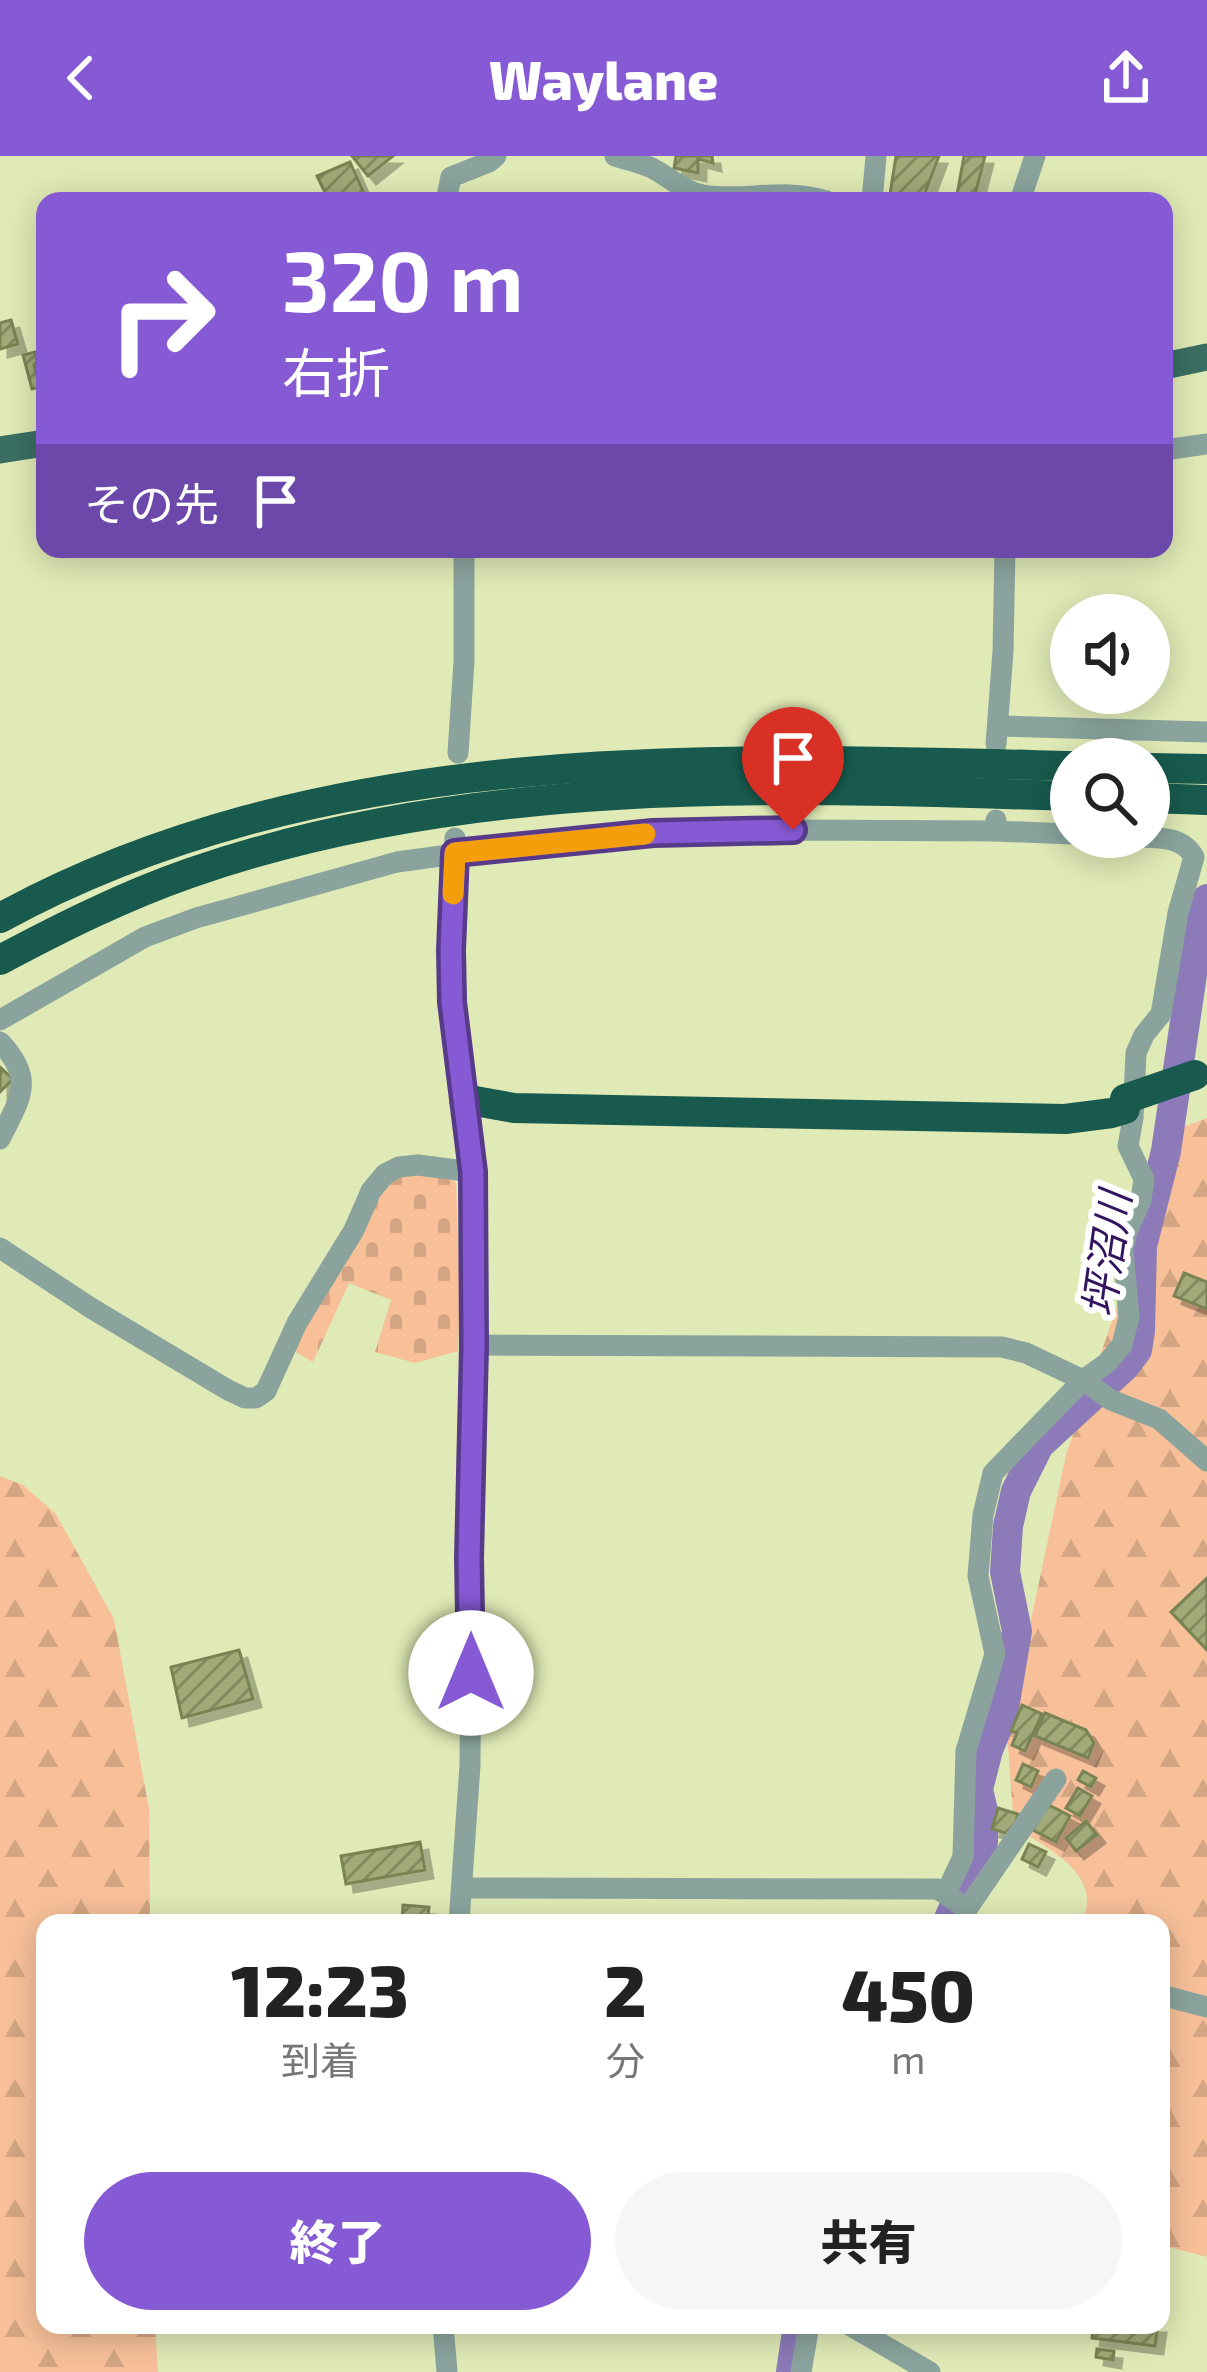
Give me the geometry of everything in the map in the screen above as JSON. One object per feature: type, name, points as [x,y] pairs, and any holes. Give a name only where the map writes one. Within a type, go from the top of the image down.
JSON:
[{"type":"highway","points":[[0,918],[157,846],[278,812],[407,787],[683,762],[1050,766]]},
{"type":"highway","points":[[1170,768],[1207,769]]},
{"type":"highway","points":[[0,960],[114,902],[191,872],[338,831],[418,816],[589,797],[692,792],[1050,795]]},
{"type":"highway","points":[[1170,799],[1207,800]]},
{"type":"highway","points":[[464,1099],[526,1092],[1062,1110],[1125,1104],[1201,1077]]},
{"type":"main road","points":[[1173,364],[1207,357]]},
{"type":"main road","points":[[0,450],[36,444]]},
{"type":"street","points":[[448,192],[451,177],[496,156]]},
{"type":"street","points":[[615,156],[650,167],[690,192]]},
{"type":"street","points":[[873,192],[876,156]]},
{"type":"street","points":[[1023,192],[1035,156]]},
{"type":"street","points":[[1173,449],[1207,444]]},
{"type":"street","points":[[458,753],[464,558]]},
{"type":"street","points":[[1005,558],[997,735],[1207,732]]},
{"type":"street","points":[[0,1020],[160,931],[455,845],[653,833],[996,825],[1050,831]]},
{"type":"street","points":[[958,1906],[967,1751],[995,1654],[978,1576],[983,1515],[994,1473],[1092,1387],[1121,1345],[1129,1317],[1123,1250],[1142,1200],[1144,1179],[1128,1146],[1136,1053],[1161,1014],[1193,857],[1188,847],[1170,840]]},
{"type":"street","points":[[455,845],[452,1002],[473,1172],[474,1346],[470,1765],[460,1914]]},
{"type":"street","points":[[0,1042],[17,1061],[23,1090],[0,1139]]},
{"type":"street","points":[[0,1248],[212,1381],[245,1398],[256,1398],[266,1391],[297,1323],[385,1174],[418,1165],[473,1172]]},
{"type":"street","points":[[474,1346],[1001,1347],[1026,1353],[1159,1419],[1207,1461]]},
{"type":"street","points":[[958,1906],[1056,1778]]},
{"type":"street","points":[[463,1888],[938,1889],[958,1906]]},
{"type":"street","points":[[1170,1997],[1207,2007]]},
{"type":"street","points":[[444,2334],[447,2372]]},
{"type":"street","points":[[801,2372],[807,2334]]},
{"type":"street","points":[[865,2334],[930,2372]]},
{"type":"green space","points":[[1207,1118],[1207,2257],[1170,2247],[1170,1914],[1084,1914],[1086,1891],[1079,1877],[1056,1854],[1014,1827],[1007,1733],[1066,1455],[1178,1129]]},
{"type":"green space","points":[[434,1174],[456,1182],[458,1351],[415,1363],[375,1352],[391,1300],[349,1283],[313,1362],[292,1350],[383,1189],[399,1176]]},
{"type":"green space","points":[[0,1476],[23,1485],[56,1514],[114,1619],[149,1809],[150,1914],[36,1914],[36,2334],[156,2334],[158,2372],[0,2372]]},
{"type":"building","points":[[352,156],[393,156],[368,176]]},
{"type":"building","points":[[676,156],[712,156],[713,163],[698,159],[698,173],[674,168]]},
{"type":"building","points":[[896,156],[939,156],[925,192],[890,192]]},
{"type":"building","points":[[964,156],[985,156],[976,192],[958,192]]},
{"type":"building","points":[[350,162],[363,192],[325,192],[317,176]]},
{"type":"building","points":[[11,320],[18,344],[0,349],[0,323]]},
{"type":"building","points":[[35,352],[36,388],[32,389],[23,355]]},
{"type":"building","points":[[0,1067],[13,1079],[0,1092]]},
{"type":"building","points":[[1184,1273],[1207,1282],[1207,1309],[1174,1296]]},
{"type":"building","points":[[1207,1578],[1207,1650],[1171,1612]]},
{"type":"building","points":[[239,1650],[253,1699],[182,1718],[171,1667]]},
{"type":"building","points":[[1022,1705],[1042,1714],[1025,1751],[1012,1745],[1017,1733],[1011,1731]]},
{"type":"building","points":[[1045,1713],[1086,1730],[1094,1743],[1088,1758],[1035,1736]]},
{"type":"building","points":[[1023,1764],[1038,1771],[1031,1787],[1016,1780]]},
{"type":"building","points":[[1083,1771],[1096,1778],[1091,1787],[1078,1780]]},
{"type":"building","points":[[1078,1788],[1092,1796],[1080,1816],[1066,1808]]},
{"type":"building","points":[[1047,1804],[1070,1816],[1056,1842],[1033,1830]]},
{"type":"building","points":[[998,1808],[1018,1814],[1012,1835],[992,1829]]},
{"type":"building","points":[[1086,1821],[1097,1835],[1076,1851],[1066,1838]]},
{"type":"building","points":[[420,1842],[425,1870],[346,1884],[341,1856]]},
{"type":"building","points":[[1029,1844],[1046,1852],[1038,1867],[1022,1859]]},
{"type":"building","points":[[403,1905],[429,1907],[428,1914],[402,1914]]},
{"type":"building","points":[[1093,2334],[1157,2334],[1155,2346],[1092,2338]]},
{"type":"building","points":[[1097,2349],[1114,2351],[1113,2360],[1096,2357]]},
{"type":"waterway","name":"坪沼川","points":[[951,1914],[983,1842],[978,1789],[1003,1714],[1017,1631],[1005,1572],[1016,1491],[1039,1445],[1137,1350],[1142,1246],[1166,1151],[1207,899]]},
{"type":"waterway","name":"坪沼川","points":[[791,2372],[797,2334]]},
{"type":"slow traffic","points":[[453,894],[455,853],[645,834]]},
{"type":"route","points":[[471,1673],[473,1172],[452,1002],[455,853],[653,833],[793,830]]}]
